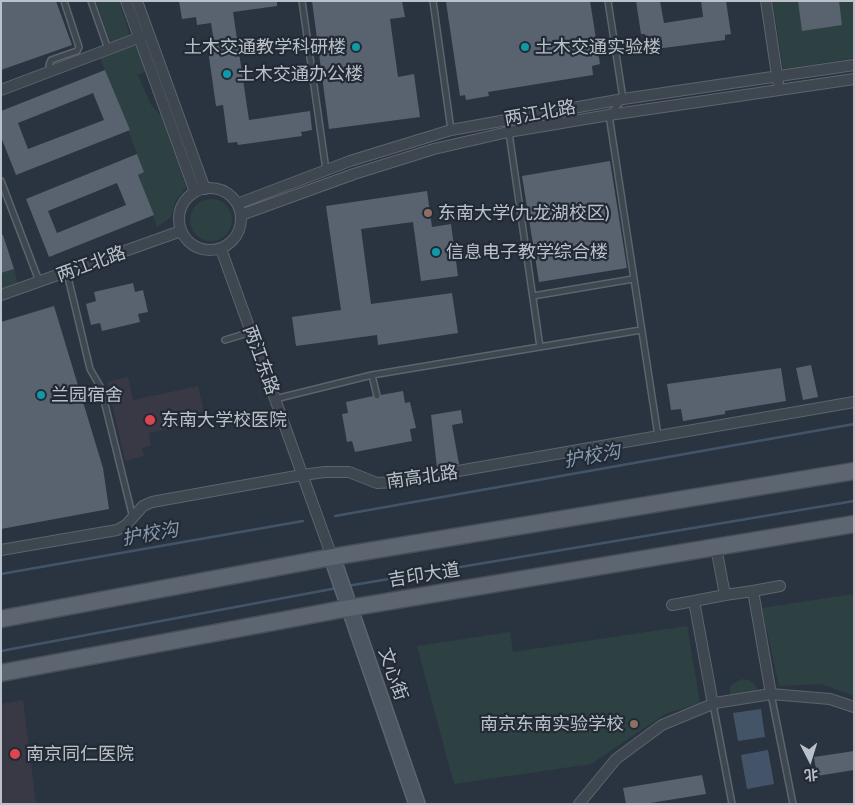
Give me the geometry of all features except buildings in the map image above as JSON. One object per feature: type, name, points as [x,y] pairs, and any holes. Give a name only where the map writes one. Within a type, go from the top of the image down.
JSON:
[{"type":"main road","name":"吉印大道","points":[[1,619],[332,557],[854,470]]},
{"type":"main road","name":"吉印大道","points":[[1,673],[345,594],[716,547],[854,524]]},
{"type":"street","points":[[126,1],[144,35]]},
{"type":"street","points":[[137,1],[144,35],[200,191]]},
{"type":"street","points":[[766,1],[779,90]]},
{"type":"street","points":[[1,90],[144,35]]},
{"type":"street","name":"两江北路","points":[[237,204],[350,161],[452,130],[623,99],[854,65]]},
{"type":"street","name":"两江北路","points":[[241,215],[354,174],[434,149],[508,132],[609,114],[854,79]]},
{"type":"street","points":[[219,189],[228,194],[237,204],[241,215],[240,230],[234,240],[221,248],[205,250],[195,247],[186,240],[181,231],[180,211],[184,202],[200,191],[219,189]]},
{"type":"street","name":"两江北路","points":[[1,295],[181,231]]},
{"type":"street","name":"两江东路","points":[[221,248],[332,557]]},
{"type":"street","name":"南高北路","points":[[1,550],[117,530],[126,525],[143,506],[152,502],[302,475],[325,472],[349,472],[377,483],[395,482],[854,402]]},
{"type":"street","points":[[716,547],[725,595]]},
{"type":"street","name":"文心街","points":[[332,557],[417,804]]},
{"type":"street","points":[[672,605],[780,586]]},
{"type":"street","points":[[753,591],[771,694]]},
{"type":"street","points":[[694,601],[712,704]]},
{"type":"street","points":[[579,804],[616,759],[662,725],[712,704],[771,694],[830,699],[854,707]]},
{"type":"lane","points":[[51,71],[50,62],[77,51],[79,47],[64,1]]},
{"type":"lane","points":[[91,1],[108,49]]},
{"type":"lane","points":[[302,1],[326,170]]},
{"type":"lane","points":[[433,1],[452,130]]},
{"type":"lane","points":[[608,1],[623,99],[609,114],[658,436]]},
{"type":"lane","points":[[507,119],[540,347]]},
{"type":"lane","points":[[350,161],[354,174]]},
{"type":"lane","points":[[1,181],[40,282]]},
{"type":"lane","points":[[67,273],[90,369],[101,388],[133,518]]},
{"type":"lane","points":[[533,296],[633,279]]},
{"type":"lane","points":[[276,399],[372,375],[641,330]]},
{"type":"lane","points":[[225,340],[251,332]]},
{"type":"lane","points":[[372,375],[377,396]]},
{"type":"lane","points":[[771,694],[793,804]]},
{"type":"lane","points":[[712,704],[732,804]]},
{"type":"shaded area","name":"东南大学校医院","points":[[128,377],[133,400],[198,386],[204,411],[185,415],[187,425],[149,433],[151,445],[142,448],[144,456],[125,461],[107,382]]},
{"type":"shaded area","name":"南京同仁医院","points":[[23,700],[36,804],[1,804],[1,704]]},
{"type":"shaded area","points":[[761,709],[765,737],[738,741],[733,713]]},
{"type":"shaded area","points":[[768,750],[774,784],[747,789],[741,755]]},
{"type":"green space","points":[[96,1],[119,1],[130,36],[114,42],[110,41]]},
{"type":"green space","points":[[773,1],[854,1],[854,58],[783,69]]},
{"type":"green space","points":[[137,44],[148,70],[138,75],[151,105],[162,117],[186,187],[175,202],[171,217],[157,227],[138,175],[144,172],[100,58]]},
{"type":"green space","points":[[211,199],[226,205],[232,220],[226,235],[211,241],[196,235],[190,220],[196,205]]},
{"type":"green space","points":[[14,269],[18,284],[1,289],[1,273]]},
{"type":"green space","points":[[854,594],[854,696],[821,684],[779,686],[762,608]]},
{"type":"green space","points":[[687,626],[700,703],[665,714],[591,764],[454,784],[417,646],[510,632],[513,652]]},
{"type":"green space","points":[[742,679],[749,680],[754,684],[758,692],[730,697],[730,686]]},
{"type":"waterway","name":"护校沟","points":[[335,516],[854,424]]},
{"type":"waterway","points":[[347,586],[854,501]]},
{"type":"waterway","name":"护校沟","points":[[1,574],[303,521]]},
{"type":"waterway","points":[[1,651],[337,588]]},
{"type":"place","name":"土木交通教学科研楼","points":[[356,47]]},
{"type":"place","name":"土木交通实验楼","points":[[525,47]]},
{"type":"place","name":"土木交通办公楼","points":[[227,74]]},
{"type":"place","name":"东南大学(九龙湖校区)","points":[[428,213]]},
{"type":"place","name":"信息电子教学综合楼","points":[[436,252]]},
{"type":"place","name":"兰园宿舍","points":[[41,395]]},
{"type":"place","name":"东南大学校医院","points":[[150,420]]},
{"type":"place","name":"南京东南实验学校","points":[[634,724]]},
{"type":"place","name":"南京同仁医院","points":[[15,754]]}]
